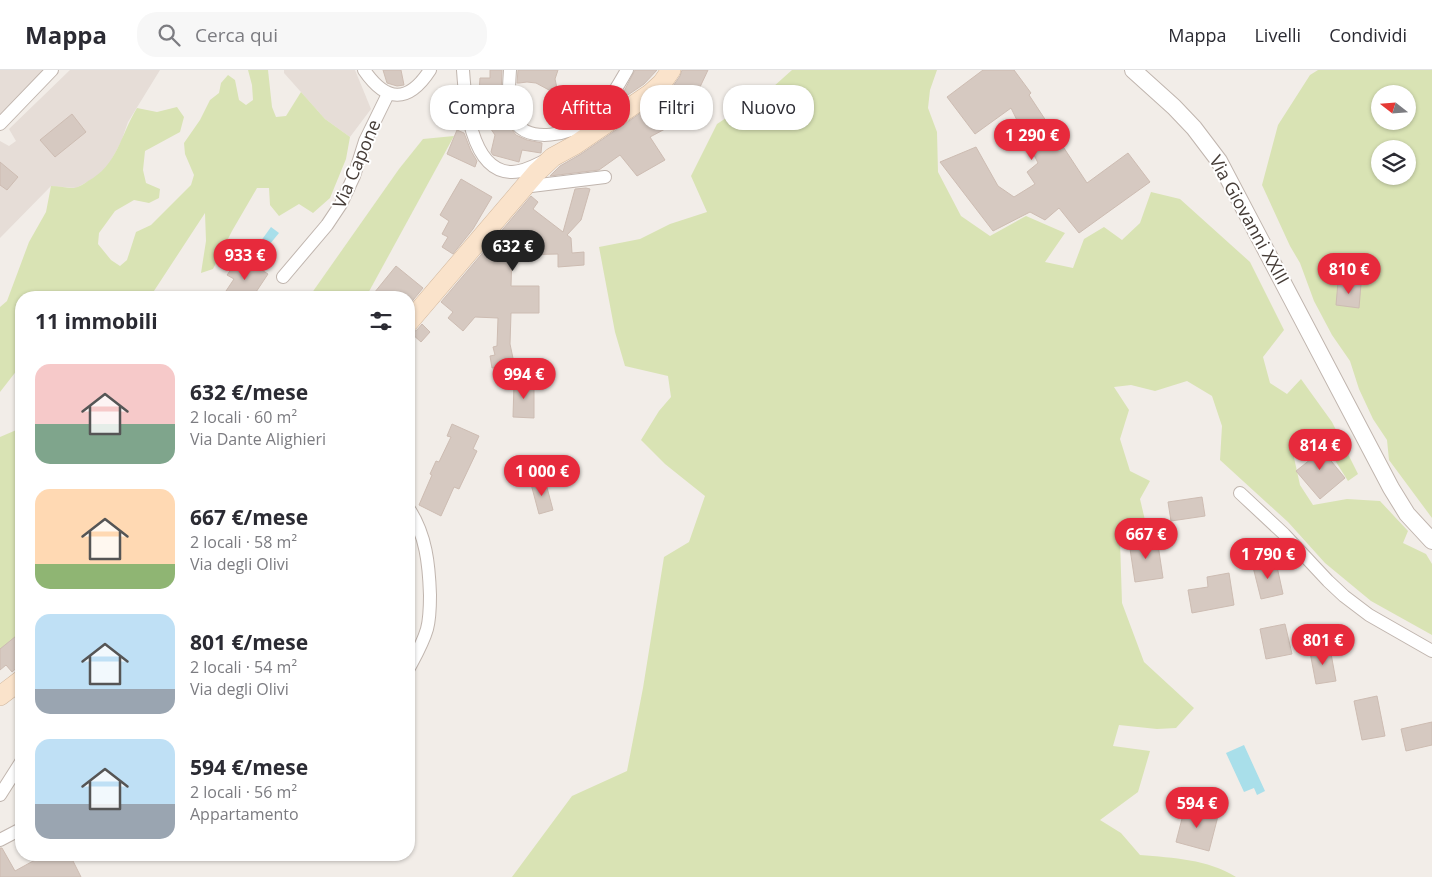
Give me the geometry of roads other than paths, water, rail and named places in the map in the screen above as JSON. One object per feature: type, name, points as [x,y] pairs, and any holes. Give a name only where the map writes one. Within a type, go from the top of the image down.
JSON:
[{"type":"main road","points":[[630,103],[654,90],[671,70]]},
{"type":"main road","points":[[415,315],[522,188],[584,130]]},
{"type":"main road","points":[[0,696],[15,685]]},
{"type":"street","points":[[0,124],[52,70]]},
{"type":"street","points":[[364,70],[377,86],[388,94],[398,95],[410,91],[420,83],[430,70]]},
{"type":"street","points":[[463,70],[469,122],[478,147],[489,162],[500,170],[513,172],[521,171],[553,157]]},
{"type":"street","points":[[510,70],[511,110],[515,121],[522,129],[539,134],[553,134],[575,130]]},
{"type":"street","points":[[616,85],[626,70]]},
{"type":"street","name":"Via Giovanni XXIII","points":[[1133,70],[1174,107],[1219,161],[1390,488],[1407,514],[1432,541]]},
{"type":"street","name":"Via Capone","points":[[282,277],[327,225],[341,204],[354,176],[365,141],[388,94]]},
{"type":"street","points":[[522,188],[605,177]]},
{"type":"street","points":[[1240,494],[1284,534],[1344,596],[1369,615],[1432,651]]},
{"type":"street","points":[[415,522],[428,555],[430,567],[430,610],[424,637],[415,656]]},
{"type":"street","points":[[0,795],[15,771]]},
{"type":"street","points":[[0,840],[15,832]]},
{"type":"water","points":[[271,227],[279,233],[265,250],[258,245]]},
{"type":"water","points":[[1244,745],[1265,791],[1257,795],[1254,788],[1244,792],[1226,753]]}]
